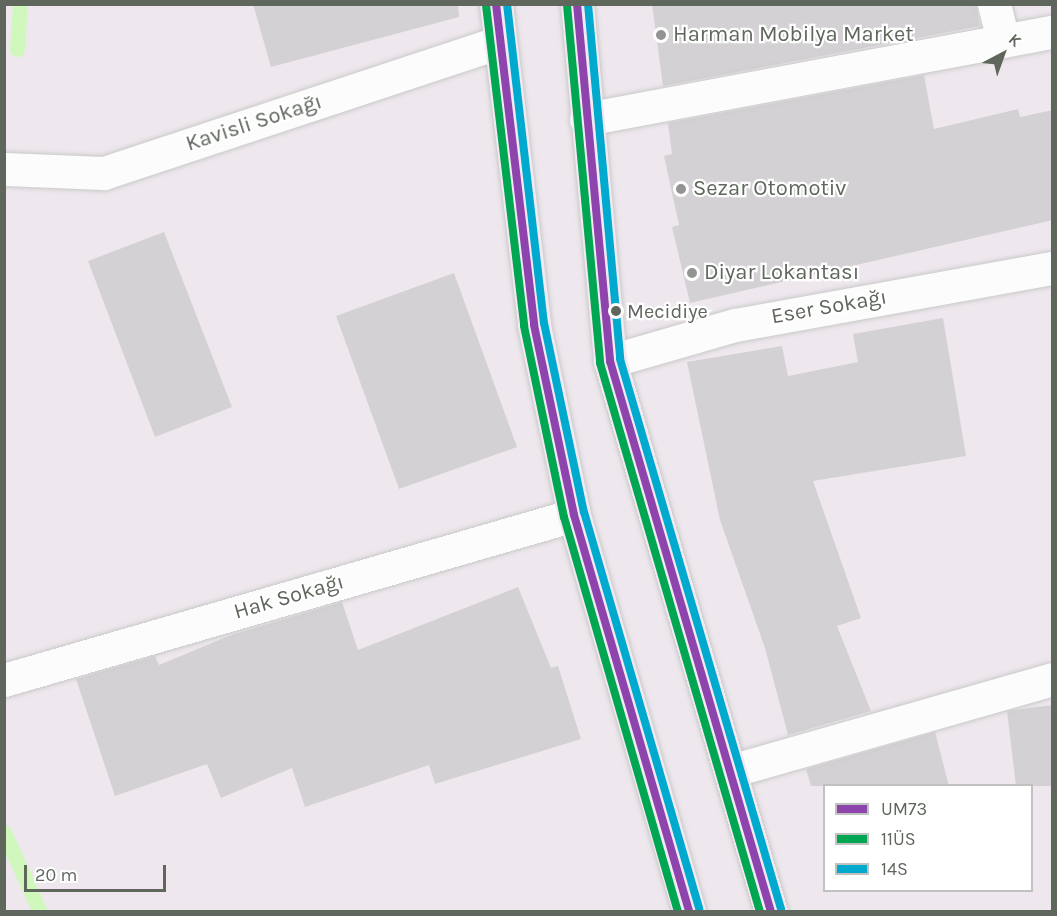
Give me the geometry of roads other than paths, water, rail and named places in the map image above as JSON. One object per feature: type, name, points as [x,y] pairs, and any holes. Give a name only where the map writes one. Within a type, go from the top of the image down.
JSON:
[{"type":"main road","points":[[496,4],[534,325],[574,515],[689,912]]},
{"type":"main road","points":[[577,4],[610,361],[771,912]]},
{"type":"street","points":[[994,4],[1003,41]]},
{"type":"street","points":[[586,119],[1053,32]]},
{"type":"street","name":"Kavisli Sokağı","points":[[4,169],[104,173],[499,42]]},
{"type":"street","name":"Eser Sokağı","points":[[610,361],[735,325],[1053,268]]},
{"type":"street","name":"Hak Sokağı","points":[[4,680],[574,515]]},
{"type":"street","points":[[730,771],[1053,679]]},
{"type":"waterway","points":[[17,49],[20,4]]},
{"type":"waterway","points":[[4,832],[40,912]]},
{"type":"place","name":"Harman Mobilya Market","points":[[661,35]]},
{"type":"place","name":"Sezar Otomotiv","points":[[681,189]]},
{"type":"place","name":"Diyar Lokantası","points":[[692,273]]},
{"type":"place","name":"Mecidiye","points":[[616,311]]}]
